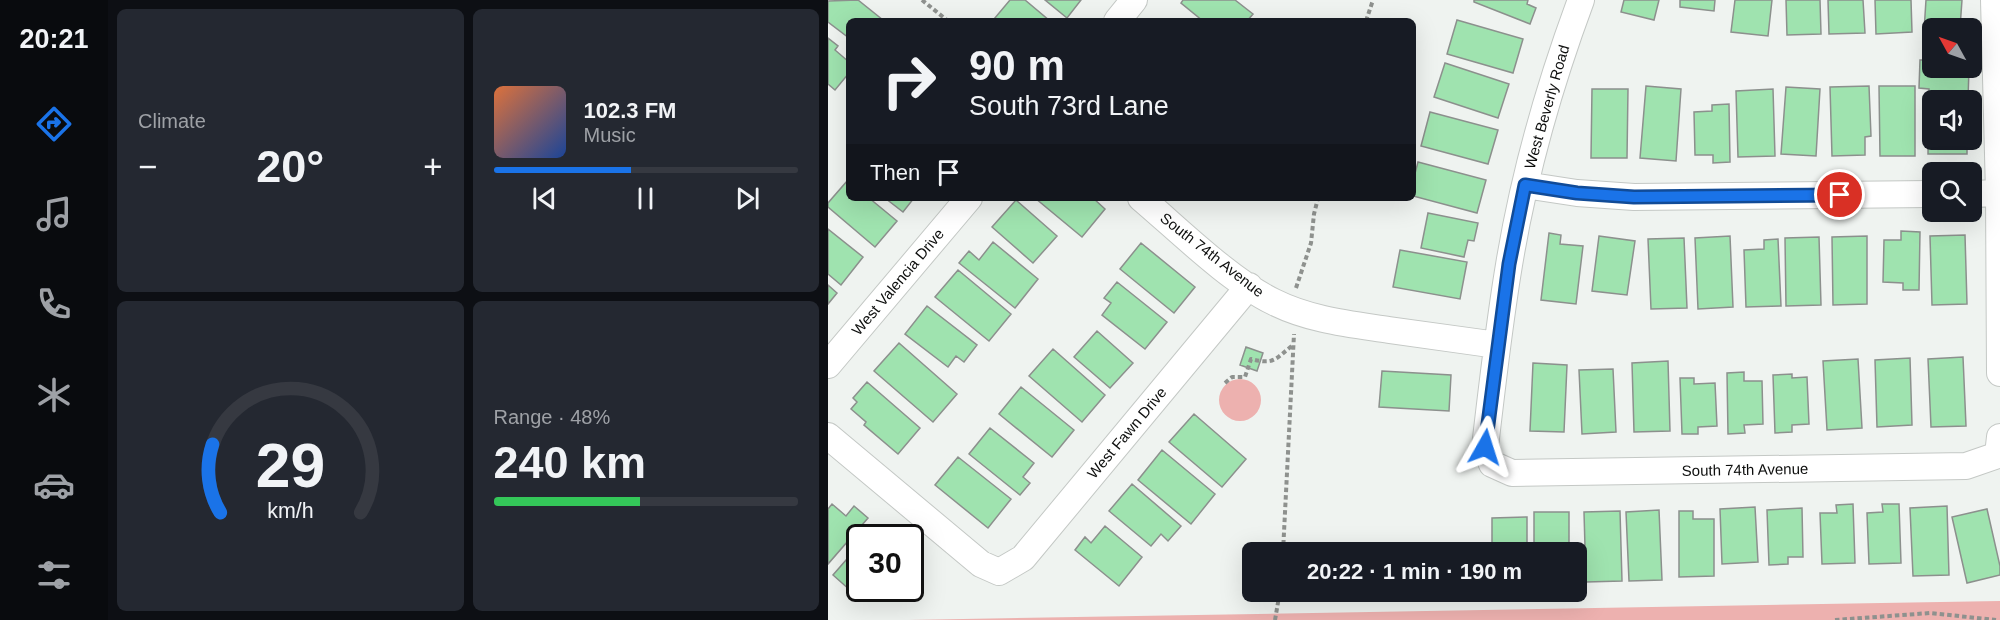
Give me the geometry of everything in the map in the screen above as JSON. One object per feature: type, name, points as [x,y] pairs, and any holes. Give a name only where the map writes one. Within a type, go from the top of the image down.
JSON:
[{"type":"street","points":[[1119,18],[1134,0]]},
{"type":"street","name":"West Beverly Road","points":[[1491,464],[1485,447],[1509,264],[1542,115],[1581,0]]},
{"type":"street","points":[[1994,0],[2000,373]]},
{"type":"street","points":[[1525,185],[1577,193],[1634,197],[1922,194]]},
{"type":"street","points":[[1982,194],[1998,194]]},
{"type":"street","name":"West Valencia Drive","points":[[828,365],[966,201]]},
{"type":"street","name":"South 74th Avenue","points":[[1145,201],[1222,267],[1272,301],[1302,313],[1348,324],[1497,345]]},
{"type":"street","name":"West Fawn Drive","points":[[828,436],[981,564],[999,572],[1023,558],[1249,286]]},
{"type":"street","name":"South 74th Avenue","points":[[1491,464],[1512,473],[1954,467],[1966,466],[1999,446]]},
{"type":"path","points":[[922,0],[944,18]]},
{"type":"path","points":[[1367,18],[1373,0]]},
{"type":"path","points":[[1283,542],[1293,345],[1302,313],[1296,288],[1311,243],[1317,201]]},
{"type":"path","points":[[1225,383],[1232,377],[1245,377],[1251,359],[1272,362],[1293,345]]},
{"type":"path","points":[[1275,620],[1278,602]]},
{"type":"path","points":[[1834,620],[1930,613],[1996,620]]},
{"type":"shaded area","points":[[1240,379],[1248,380],[1255,385],[1260,392],[1260,408],[1255,415],[1248,420],[1240,421],[1232,420],[1225,415],[1220,408],[1219,400],[1220,392],[1225,385],[1232,380]]},
{"type":"shaded area","points":[[2000,601],[2000,620],[908,620]]},
{"type":"building","points":[[858,0],[880,18],[846,18],[846,36],[828,22],[828,1]]},
{"type":"building","points":[[1010,0],[1025,0],[1046,18],[995,18]]},
{"type":"building","points":[[1045,0],[1081,0],[1067,18]]},
{"type":"building","points":[[1183,0],[1235,0],[1253,14],[1250,18],[1199,18],[1181,3]]},
{"type":"building","points":[[1474,0],[1528,0],[1527,4],[1536,8],[1530,24],[1474,2]]},
{"type":"building","points":[[1624,0],[1659,0],[1654,20],[1621,12]]},
{"type":"building","points":[[1680,0],[1715,0],[1714,11],[1680,7]]},
{"type":"building","points":[[1735,0],[1772,0],[1768,36],[1731,32]]},
{"type":"building","points":[[1786,0],[1820,0],[1821,34],[1787,35]]},
{"type":"building","points":[[1828,0],[1863,0],[1865,33],[1829,34]]},
{"type":"building","points":[[1875,0],[1911,0],[1912,32],[1876,34]]},
{"type":"building","points":[[1926,0],[1962,0],[1961,18],[1925,18]]},
{"type":"building","points":[[1457,20],[1523,39],[1513,73],[1447,54]]},
{"type":"building","points":[[828,38],[838,46],[835,50],[846,59],[846,77],[835,90],[828,84]]},
{"type":"building","points":[[1920,60],[1922,60],[1922,78],[1969,78],[1968,90],[1919,88]]},
{"type":"building","points":[[1445,63],[1509,84],[1498,118],[1434,97]]},
{"type":"building","points":[[1646,86],[1681,89],[1676,161],[1640,158]]},
{"type":"building","points":[[1869,86],[1871,136],[1865,137],[1865,155],[1832,156],[1830,87]]},
{"type":"building","points":[[1879,86],[1915,86],[1915,156],[1880,156]]},
{"type":"building","points":[[1786,87],[1820,89],[1816,156],[1781,154]]},
{"type":"building","points":[[1592,89],[1628,89],[1627,158],[1591,158]]},
{"type":"building","points":[[1773,89],[1775,156],[1738,157],[1736,91]]},
{"type":"building","points":[[1729,104],[1730,162],[1713,163],[1713,155],[1695,155],[1694,112],[1712,111],[1712,105]]},
{"type":"building","points":[[1430,112],[1498,130],[1488,164],[1421,146]]},
{"type":"building","points":[[1928,150],[1967,150],[1967,154],[1928,154]]},
{"type":"building","points":[[1418,162],[1486,180],[1477,213],[1416,197]]},
{"type":"building","points":[[846,182],[846,201],[873,201],[897,221],[875,247],[828,207],[828,203]]},
{"type":"building","points":[[889,201],[912,201],[903,212]]},
{"type":"building","points":[[1017,201],[1057,236],[1033,263],[992,227]]},
{"type":"building","points":[[1039,201],[1096,201],[1105,209],[1082,237]]},
{"type":"building","points":[[1428,213],[1478,223],[1474,241],[1468,240],[1464,257],[1421,248]]},
{"type":"building","points":[[828,229],[863,257],[841,285],[828,274]]},
{"type":"building","points":[[1901,231],[1920,232],[1919,290],[1903,290],[1903,283],[1883,282],[1884,240],[1901,240]]},
{"type":"building","points":[[1549,233],[1561,235],[1560,244],[1583,246],[1576,304],[1541,300]]},
{"type":"building","points":[[1965,235],[1967,304],[1932,305],[1930,236]]},
{"type":"building","points":[[1599,236],[1635,241],[1627,295],[1592,291]]},
{"type":"building","points":[[1730,236],[1733,307],[1698,309],[1695,238]]},
{"type":"building","points":[[1867,236],[1867,304],[1833,305],[1832,237]]},
{"type":"building","points":[[1819,237],[1821,305],[1786,306],[1785,238]]},
{"type":"building","points":[[1684,238],[1687,308],[1651,309],[1648,239]]},
{"type":"building","points":[[1778,239],[1781,306],[1746,307],[1744,250],[1764,249],[1764,240]]},
{"type":"building","points":[[993,242],[1038,279],[1015,308],[959,263],[969,251],[979,260]]},
{"type":"building","points":[[1141,243],[1195,287],[1174,313],[1120,269]]},
{"type":"building","points":[[1400,250],[1467,262],[1460,299],[1393,287]]},
{"type":"building","points":[[958,270],[1011,314],[989,341],[935,297]]},
{"type":"building","points":[[1117,282],[1167,322],[1145,349],[1102,315],[1111,303],[1104,298]]},
{"type":"building","points":[[828,285],[837,293],[828,304]]},
{"type":"building","points":[[927,306],[977,345],[964,362],[956,356],[948,367],[905,334]]},
{"type":"building","points":[[1097,331],[1133,363],[1110,388],[1074,357]]},
{"type":"building","points":[[899,343],[957,394],[933,422],[874,371]]},
{"type":"building","points":[[1246,347],[1263,353],[1257,371],[1240,365]]},
{"type":"building","points":[[1053,349],[1105,395],[1082,422],[1029,376]]},
{"type":"building","points":[[1963,357],[1966,426],[1931,427],[1928,359]]},
{"type":"building","points":[[1910,358],[1912,425],[1877,427],[1875,360]]},
{"type":"building","points":[[1858,359],[1862,428],[1827,430],[1823,361]]},
{"type":"building","points":[[1668,361],[1670,431],[1634,432],[1632,363]]},
{"type":"building","points":[[1533,363],[1567,365],[1564,432],[1530,431]]},
{"type":"building","points":[[1613,369],[1616,432],[1582,434],[1579,370]]},
{"type":"building","points":[[1382,371],[1451,375],[1449,411],[1379,407]]},
{"type":"building","points":[[1744,372],[1744,381],[1762,381],[1763,424],[1744,425],[1745,433],[1728,434],[1727,373]]},
{"type":"building","points":[[1792,374],[1792,378],[1807,377],[1809,424],[1792,425],[1792,432],[1775,433],[1773,375]]},
{"type":"building","points":[[1680,378],[1694,378],[1694,384],[1715,383],[1717,426],[1698,427],[1698,434],[1682,434]]},
{"type":"building","points":[[867,382],[920,428],[898,454],[864,425],[866,422],[851,409],[857,402],[853,398]]},
{"type":"building","points":[[1021,387],[1074,430],[1052,457],[999,414]]},
{"type":"building","points":[[1194,414],[1246,459],[1222,487],[1169,442]]},
{"type":"building","points":[[990,428],[1034,463],[1023,477],[1030,483],[1020,495],[969,454]]},
{"type":"building","points":[[1162,450],[1215,494],[1191,524],[1138,480]]},
{"type":"building","points":[[958,457],[1011,499],[988,528],[935,485]]},
{"type":"building","points":[[1132,484],[1181,526],[1168,541],[1161,534],[1151,546],[1109,511]]},
{"type":"building","points":[[832,504],[846,516],[854,506],[868,518],[863,524],[846,524],[846,543],[828,564],[828,509]]},
{"type":"building","points":[[1853,504],[1855,563],[1822,564],[1820,513],[1837,513],[1836,505]]},
{"type":"building","points":[[1882,504],[1899,504],[1901,563],[1869,564],[1867,513],[1883,512]]},
{"type":"building","points":[[1947,506],[1949,575],[1913,576],[1910,508]]},
{"type":"building","points":[[1755,507],[1758,562],[1722,564],[1720,509]]},
{"type":"building","points":[[1802,508],[1803,557],[1788,557],[1788,564],[1769,565],[1767,510]]},
{"type":"building","points":[[1987,509],[2000,575],[1967,583],[1952,517]]},
{"type":"building","points":[[1659,510],[1662,580],[1629,581],[1626,512]]},
{"type":"building","points":[[1620,511],[1622,581],[1587,582],[1584,512]]},
{"type":"building","points":[[1679,511],[1693,511],[1693,519],[1714,519],[1714,576],[1679,577]]},
{"type":"building","points":[[1534,512],[1569,512],[1569,542],[1534,542]]},
{"type":"building","points":[[1527,517],[1527,542],[1492,542],[1492,518]]},
{"type":"building","points":[[1105,526],[1142,557],[1119,586],[1075,550],[1085,537],[1091,543]]},
{"type":"building","points":[[846,560],[846,587],[833,575]]},
{"type":"route","points":[[1485,447],[1509,264],[1525,185],[1577,193],[1634,197],[1840,195]]}]
